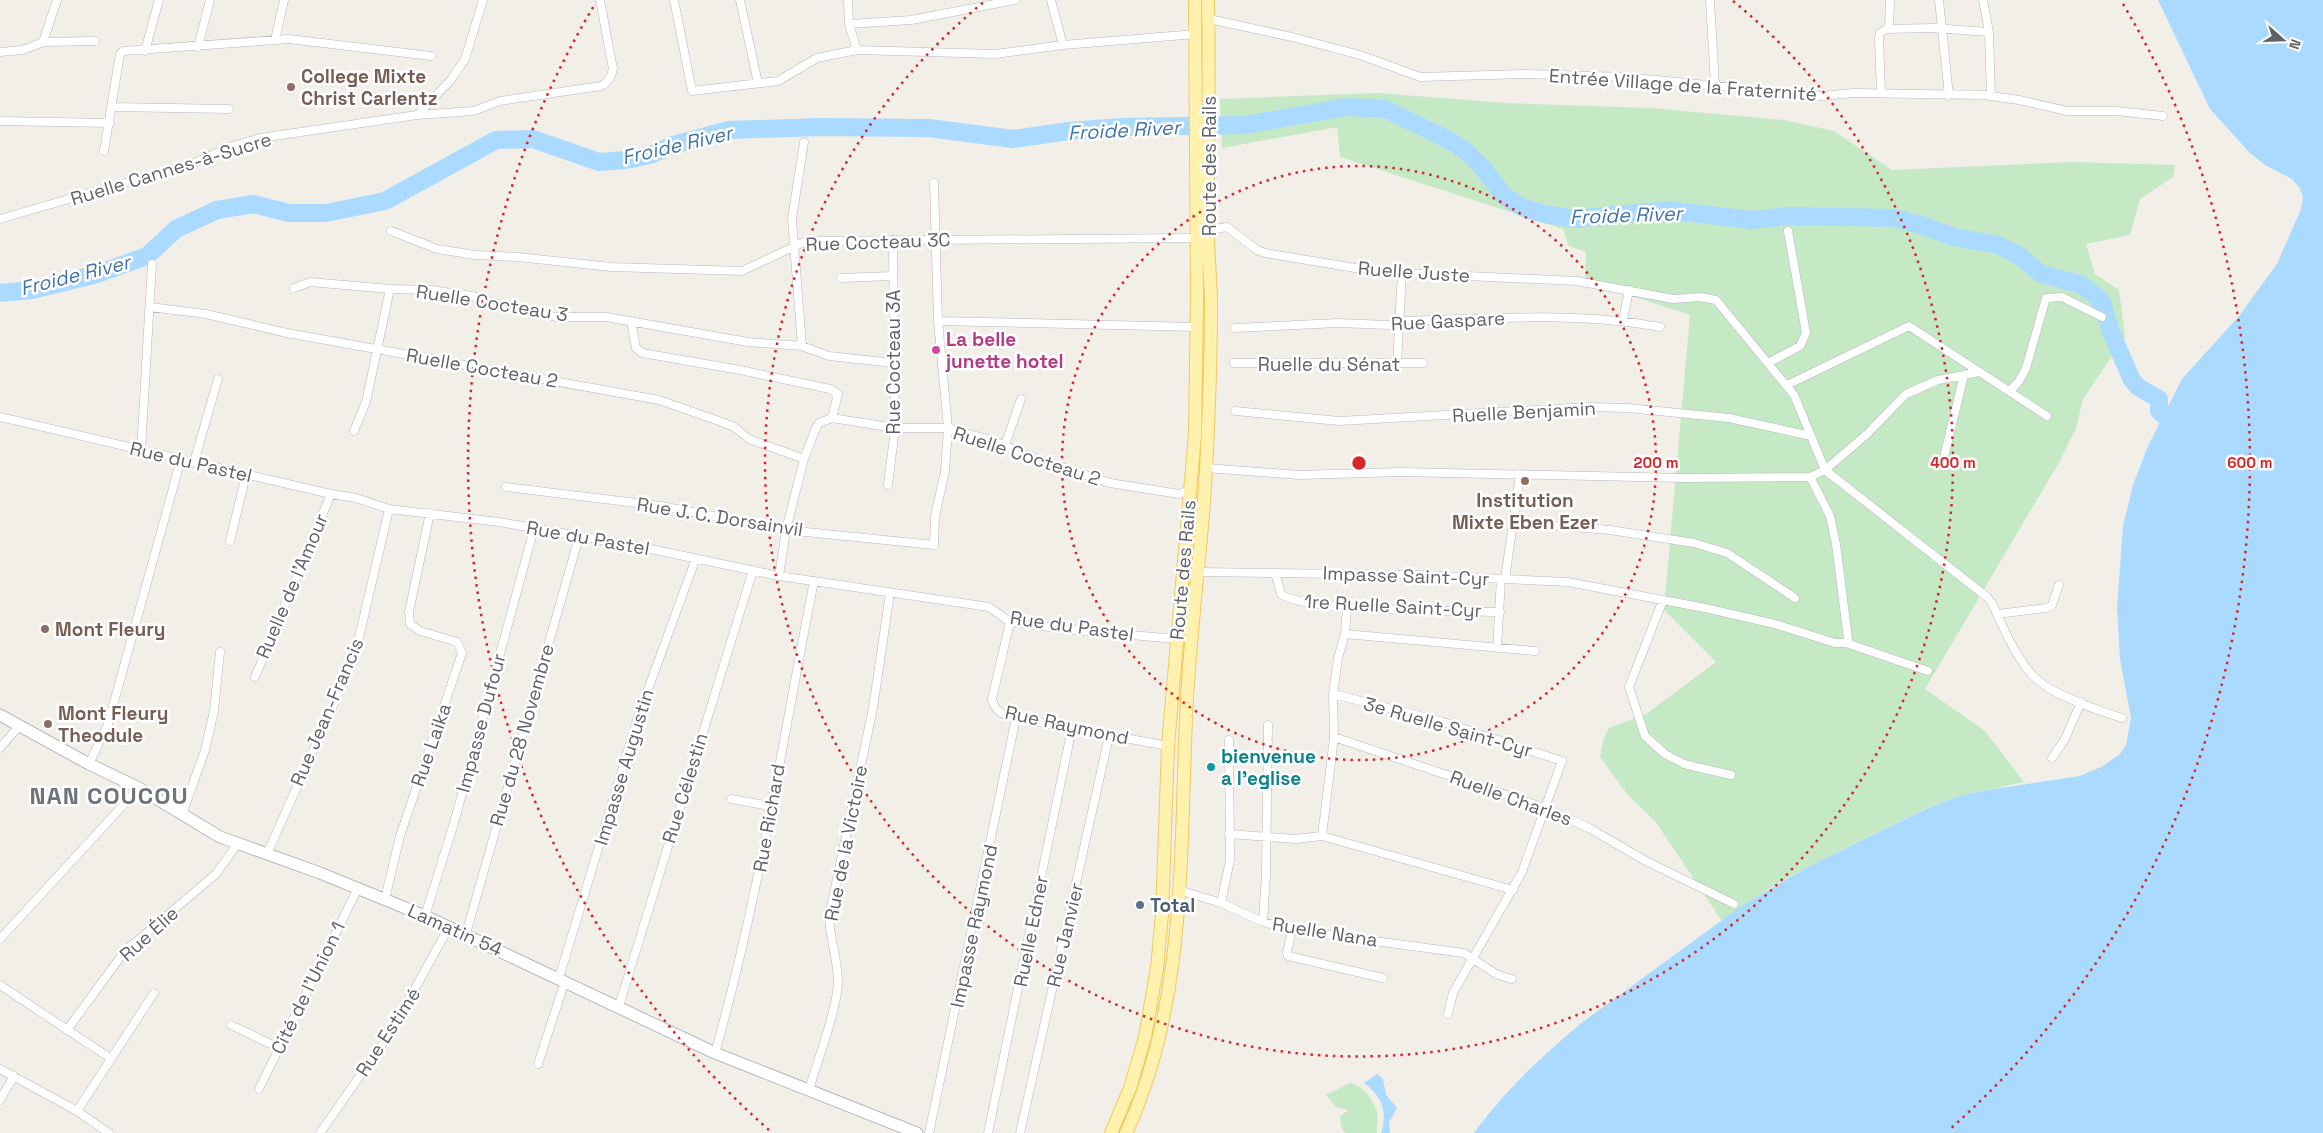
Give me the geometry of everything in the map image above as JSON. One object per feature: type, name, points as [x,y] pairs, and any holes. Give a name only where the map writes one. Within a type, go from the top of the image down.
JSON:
[{"type":"main road","name":"Route des Rails","points":[[1126,1133],[1151,1064],[1164,1014],[1172,967],[1179,890],[1187,696],[1199,572],[1206,468],[1211,298],[1208,230],[1202,181],[1195,64],[1195,0]]},
{"type":"main road","name":"Route des Rails","points":[[1111,1133],[1130,1088],[1143,1044],[1157,968],[1165,867],[1168,746],[1195,425],[1196,238],[1202,181],[1209,65],[1208,0]]},
{"type":"street","points":[[43,42],[57,0]]},
{"type":"street","points":[[145,51],[159,0]]},
{"type":"street","points":[[198,47],[210,0]]},
{"type":"street","points":[[275,40],[284,0]]},
{"type":"street","points":[[417,115],[450,80],[465,59],[483,0]]},
{"type":"street","name":"Ruelle Cannes-à-Sucre","points":[[0,219],[194,163],[233,146],[260,138],[417,115],[473,111],[500,101],[601,86],[612,76],[613,69],[600,0]]},
{"type":"street","points":[[674,0],[692,91],[778,81],[807,66],[817,58],[857,50],[995,54],[1063,45],[1196,34]]},
{"type":"street","points":[[740,0],[758,83]]},
{"type":"street","points":[[848,0],[849,24],[857,50]]},
{"type":"street","points":[[849,24],[911,20],[1015,0]]},
{"type":"street","points":[[1051,0],[1063,45]]},
{"type":"street","points":[[1710,0],[1715,85]]},
{"type":"street","points":[[1890,0],[1890,28]]},
{"type":"street","points":[[1940,0],[1949,96]]},
{"type":"street","points":[[1983,0],[1989,32],[1991,96]]},
{"type":"street","name":"Entrée Village de la Fraternité","points":[[1209,19],[1292,37],[1360,55],[1420,77],[1525,74],[1625,77],[1822,96],[1880,93],[1991,96],[2067,111],[2116,111],[2163,116]]},
{"type":"street","points":[[1880,93],[1879,38],[1880,34],[1890,28],[1989,32]]},
{"type":"street","points":[[104,151],[121,52],[275,40],[324,42],[431,56]]},
{"type":"street","points":[[0,52],[23,50],[43,42],[95,41]]},
{"type":"street","points":[[113,107],[229,109]]},
{"type":"street","points":[[0,121],[110,123]]},
{"type":"street","points":[[802,346],[792,219],[804,142]]},
{"type":"street","points":[[934,183],[938,322],[948,428]]},
{"type":"street","name":"Ruelle Juste","points":[[1208,230],[1227,227],[1257,250],[1280,256],[1402,273],[1577,281],[1673,300],[1700,297],[1716,300],[1768,363]]},
{"type":"street","name":"Rue Cocteau 3C","points":[[391,231],[437,249],[475,255],[611,266],[742,271],[806,241],[1196,238]]},
{"type":"street","points":[[1788,231],[1806,333],[1800,346],[1768,363],[1794,395],[1825,470],[1992,603],[2012,648],[2039,682],[2081,702],[2122,718]]},
{"type":"street","name":"Rue Cocteau 3A","points":[[888,485],[895,428],[893,240]]},
{"type":"street","points":[[141,450],[144,363],[152,264]]},
{"type":"street","points":[[1397,364],[1402,273]]},
{"type":"street","points":[[841,278],[892,276]]},
{"type":"street","name":"Ruelle Cocteau 3","points":[[294,288],[310,282],[390,289],[431,290],[472,296],[530,313],[557,316],[606,317],[748,342],[802,346],[829,356],[894,363]]},
{"type":"street","points":[[354,431],[366,402],[390,289]]},
{"type":"street","points":[[1623,320],[1629,290]]},
{"type":"street","points":[[2010,391],[2019,381],[2026,368],[2046,298],[2062,298],[2102,317]]},
{"type":"street","name":"Ruelle Cocteau 2","points":[[150,307],[206,314],[287,333],[659,400],[734,427],[749,439],[804,459]]},
{"type":"street","name":"Rue Gaspare","points":[[1235,328],[1338,323],[1389,325],[1398,322],[1536,317],[1623,320],[1660,327]]},
{"type":"street","points":[[631,321],[636,348],[642,353],[748,372],[830,390],[838,394],[832,418],[819,423],[804,459],[786,530],[778,576]]},
{"type":"street","points":[[938,322],[1197,327]]},
{"type":"street","points":[[1787,385],[1909,326],[2047,416]]},
{"type":"street","name":"Ruelle du Sénat","points":[[1234,363],[1423,363]]},
{"type":"street","points":[[1206,468],[1300,475],[1401,472],[1683,478],[1810,477],[1825,470],[1867,434],[1906,394],[1938,380],[1979,372]]},
{"type":"street","points":[[1945,454],[1964,375]]},
{"type":"street","points":[[194,462],[218,379]]},
{"type":"street","points":[[1005,445],[1021,399]]},
{"type":"street","name":"Ruelle Benjamin","points":[[1235,411],[1340,421],[1589,406],[1729,418],[1811,436]]},
{"type":"street","name":"Rue du Pastel","points":[[0,417],[246,475],[356,498],[389,509],[430,513],[534,529],[636,546],[778,576],[989,607],[1010,622],[1177,639]]},
{"type":"street","name":"Ruelle Cocteau 2","points":[[832,418],[895,428],[948,428],[1005,445],[1022,454],[1110,483],[1179,494],[1191,489]]},
{"type":"street","name":"Rue J. C. Dorsainvil","points":[[506,488],[662,506],[786,530],[934,545],[934,516],[945,471],[948,428]]},
{"type":"street","points":[[90,764],[108,724],[181,459]]},
{"type":"street","name":"Impasse Saint-Cyr","points":[[1199,572],[1419,575],[1503,579],[1520,474]]},
{"type":"street","points":[[230,542],[246,475]]},
{"type":"street","points":[[1810,477],[1830,516],[1836,544],[1848,639],[1846,643]]},
{"type":"street","name":"Ruelle de l'Amour","points":[[255,678],[331,494]]},
{"type":"street","name":"Rue Jean-Francis","points":[[266,854],[354,659],[389,509]]},
{"type":"street","name":"Rue Laika","points":[[385,899],[400,836],[462,653],[462,649],[457,642],[420,631],[410,624],[409,612],[430,513]]},
{"type":"street","points":[[1513,522],[1610,530],[1694,544],[1727,554],[1795,598]]},
{"type":"street","name":"Impasse Dufour","points":[[425,916],[454,823],[534,529]]},
{"type":"street","name":"Rue du 28 Novembre","points":[[466,934],[579,537]]},
{"type":"street","name":"Impasse Augustin","points":[[538,1064],[639,714],[696,558]]},
{"type":"street","name":"Rue Célestin","points":[[619,1006],[753,570]]},
{"type":"street","name":"1re Ruelle Saint-Cyr","points":[[1275,573],[1278,589],[1285,598],[1294,601],[1347,607],[1500,612]]},
{"type":"street","points":[[1497,648],[1503,579],[1568,582],[1775,624],[1836,643],[1846,643],[1928,671]]},
{"type":"street","name":"Rue Richard","points":[[715,1052],[735,984],[755,900],[770,806],[814,581]]},
{"type":"street","points":[[1997,614],[2050,606],[2059,585]]},
{"type":"street","name":"Rue de la Victoire","points":[[809,1090],[835,1000],[838,982],[830,937],[829,917],[873,708],[890,593]]},
{"type":"street","points":[[1663,600],[1629,687],[1645,736],[1664,754],[1684,764],[1731,775]]},
{"type":"street","points":[[1322,836],[1334,737],[1333,694],[1345,634],[1347,607]]},
{"type":"street","name":"Rue Raymond","points":[[1010,622],[992,700],[998,712],[1016,718],[1168,746]]},
{"type":"street","points":[[1345,634],[1535,651]]},
{"type":"street","points":[[183,812],[200,766],[214,711],[220,652]]},
{"type":"street","name":"3e Ruelle Saint-Cyr","points":[[1333,694],[1440,722],[1562,761],[1545,808]]},
{"type":"street","points":[[2052,758],[2065,739],[2081,702]]},
{"type":"street","name":"Lamatin 54","points":[[0,715],[183,812],[220,837],[385,899],[466,934],[715,1052],[917,1133]]},
{"type":"street","name":"Impasse Raymond","points":[[929,1133],[1016,718]]},
{"type":"street","points":[[0,748],[20,725]]},
{"type":"street","points":[[1263,922],[1266,874],[1268,725]]},
{"type":"street","name":"Ruelle Edner","points":[[988,1133],[1072,728]]},
{"type":"street","name":"Rue Janvier","points":[[1020,1133],[1109,736]]},
{"type":"street","name":"Ruelle Charles","points":[[1334,737],[1545,808],[1589,828],[1644,860],[1734,904]]},
{"type":"street","points":[[1221,903],[1230,860],[1229,740]]},
{"type":"street","points":[[0,939],[139,788]]},
{"type":"street","points":[[731,799],[770,806]]},
{"type":"street","points":[[1448,1014],[1454,993],[1513,890],[1545,808]]},
{"type":"street","points":[[1229,834],[1295,840],[1322,836],[1513,890]]},
{"type":"street","name":"Rue Élie","points":[[66,1030],[124,952],[216,874],[238,843]]},
{"type":"street","name":"Cité de l'Union 1","points":[[259,1089],[358,888]]},
{"type":"street","name":"Ruelle Nana","points":[[1179,890],[1221,903],[1263,922],[1292,930],[1458,951],[1474,958],[1490,970],[1512,979]]},
{"type":"street","name":"Rue Estimé","points":[[320,1133],[392,1030],[449,928]]},
{"type":"street","points":[[1292,930],[1288,956],[1383,978]]},
{"type":"street","points":[[0,986],[110,1058]]},
{"type":"street","points":[[77,1111],[154,993]]},
{"type":"street","points":[[231,1025],[279,1048]]},
{"type":"street","points":[[0,1069],[77,1111],[110,1133]]},
{"type":"street","points":[[0,1100],[14,1076]]},
{"type":"green space","points":[[1377,93],[1506,103],[1650,108],[1784,120],[1834,131],[1892,170],[2073,162],[2175,165],[2173,177],[2140,199],[2130,235],[2086,244],[2095,274],[2119,290],[2125,337],[2083,399],[2076,428],[2061,459],[1925,689],[1985,731],[2024,782],[1959,796],[1927,808],[1809,866],[1765,891],[1722,921],[1655,821],[1628,795],[1600,757],[1603,740],[1609,728],[1646,714],[1716,662],[1664,610],[1690,315],[1585,281],[1586,252],[1569,246],[1563,229],[1340,157],[1337,127],[1222,148],[1220,99]]},
{"type":"green space","points":[[1350,1083],[1355,1084],[1367,1093],[1373,1102],[1378,1114],[1377,1133],[1346,1133],[1342,1129],[1340,1117],[1348,1110],[1336,1107],[1326,1095]]},
{"type":"water","points":[[2158,0],[2323,0],[2323,1133],[1474,1133],[1498,1102],[1539,1060],[1584,1021],[1740,907],[1809,866],[1928,808],[1959,796],[1987,790],[2080,776],[2103,766],[2120,754],[2126,745],[2131,718],[2120,659],[2117,608],[2123,526],[2133,485],[2148,446],[2182,379],[2239,316],[2277,264],[2301,209],[2303,197],[2299,187],[2292,179],[2265,165],[2250,153],[2210,109]]},
{"type":"water","points":[[1377,1074],[1383,1079],[1386,1095],[1397,1108],[1389,1122],[1390,1133],[1381,1133],[1384,1118],[1382,1105],[1375,1093],[1364,1083]]},
{"type":"waterway","name":"Froide River","points":[[0,293],[32,290],[94,275],[147,256],[176,229],[217,210],[253,204],[289,213],[326,213],[385,201],[496,140],[533,139],[599,162],[626,160],[650,155],[673,145],[729,130],[819,127],[929,128],[1013,139],[1069,131],[1122,127],[1245,125],[1346,107],[1385,109],[1447,139],[1467,152],[1483,168],[1504,196],[1524,208],[1544,214],[1575,219],[1667,210],[1752,220],[1791,216],[1894,218],[1954,237],[1998,245],[2020,256],[2041,274],[2080,284],[2102,302],[2111,332],[2132,380],[2138,387],[2159,399],[2159,411],[2163,415]]},
{"type":"place","name":"College Mixte Christ Carlentz","points":[[291,87]]},
{"type":"place","name":"La belle junette hotel","points":[[936,350]]},
{"type":"place","name":"Institution Mixte Eben Ezer","points":[[1525,481]]},
{"type":"place","name":"Mont Fleury","points":[[45,629]]},
{"type":"place","name":"Mont Fleury Theodule","points":[[48,724]]},
{"type":"place","name":"bienvenue a l'eglise","points":[[1211,767]]},
{"type":"place","name":"Total","points":[[1140,905]]},
{"type":"district","name":"NAN COUCOU","points":[[109,795]]}]
